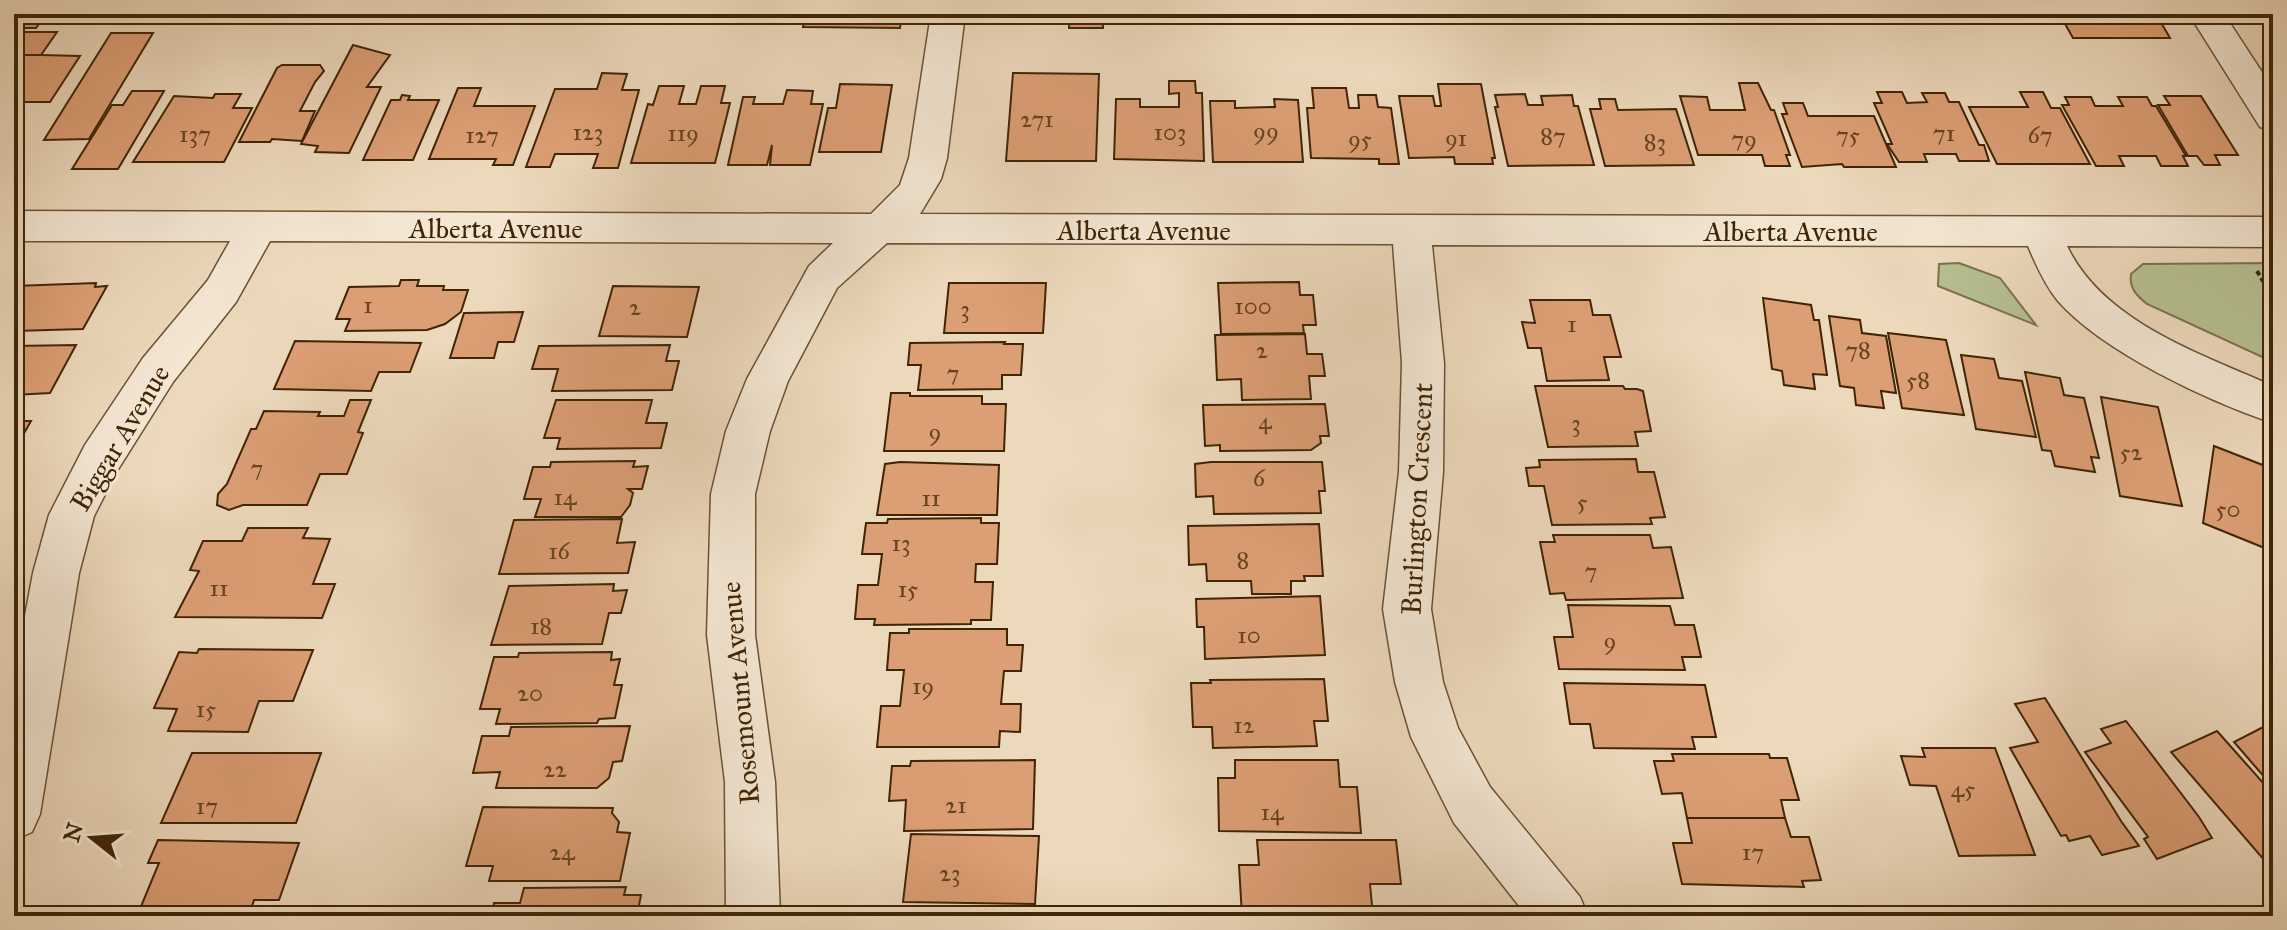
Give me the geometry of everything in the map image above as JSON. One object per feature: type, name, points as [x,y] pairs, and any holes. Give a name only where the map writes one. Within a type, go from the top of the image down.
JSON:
[{"type":"street","name":"Rosemount Avenue","points":[[753,916],[750,782],[731,635],[733,494],[748,431],[768,379],[823,277],[833,264],[881,229],[915,193],[928,165],[948,14]]},
{"type":"street","points":[[2206,14],[2273,118]]},
{"type":"street","name":"Alberta Avenue","points":[[14,226],[2273,232]]},
{"type":"street","name":"Biggar Avenue","points":[[14,814],[56,573],[72,515],[101,458],[158,370],[222,291],[258,228]]},
{"type":"street","name":"Burlington Crescent","points":[[1411,231],[1423,363],[1421,472],[1407,609],[1419,682],[1436,737],[1472,805],[1561,916]]},
{"type":"street","points":[[2041,232],[2070,287],[2088,304],[2162,353],[2273,405]]},
{"type":"green space","points":[[1959,263],[2000,278],[2036,325],[1938,286],[1939,264]]},
{"type":"green space","points":[[2273,263],[2273,362],[2147,304],[2131,283],[2131,274],[2143,264]]},
{"type":"building","points":[[14,14],[46,14],[36,28],[14,28]]},
{"type":"building","points":[[806,14],[902,14],[900,28],[803,27]]},
{"type":"building","points":[[1020,14],[1103,14],[1103,28],[1069,28],[1070,16]]},
{"type":"building","points":[[2156,14],[2170,38],[2073,38],[2060,15]]},
{"type":"building","points":[[14,32],[57,32],[41,55],[14,55]]},
{"type":"building","points":[[111,33],[153,33],[89,139],[44,140]]},
{"type":"building","points":[[353,45],[390,55],[367,87],[381,87],[349,153],[315,152],[318,146],[301,144]]},
{"type":"building","points":[[14,55],[80,56],[50,102],[14,102]]},
{"type":"building","points":[[282,65],[320,65],[324,71],[300,111],[315,111],[302,141],[272,139],[270,142],[239,142],[277,68]]},
{"type":"building","points":[[602,73],[627,74],[622,90],[639,90],[618,168],[593,168],[598,154],[555,154],[550,167],[526,167],[555,89],[597,89]]},
{"type":"building","points":[[1013,73],[1099,74],[1096,161],[1006,161]]},
{"type":"building","points":[[1169,81],[1195,81],[1196,93],[1202,93],[1204,161],[1114,159],[1116,99],[1140,99],[1140,107],[1179,107],[1179,93],[1169,94]]},
{"type":"building","points":[[1739,83],[1758,83],[1771,110],[1774,110],[1790,155],[1786,155],[1790,166],[1765,166],[1762,155],[1698,155],[1680,96],[1707,97],[1710,110],[1745,110]]},
{"type":"building","points":[[840,84],[892,85],[881,152],[819,152],[828,108],[836,108]]},
{"type":"building","points":[[1438,84],[1481,84],[1495,158],[1492,158],[1493,164],[1455,164],[1454,157],[1409,158],[1399,96],[1433,96],[1435,106],[1441,106]]},
{"type":"building","points":[[659,86],[684,86],[679,104],[696,104],[701,86],[725,86],[721,103],[730,103],[715,163],[631,163],[648,104],[653,105]]},
{"type":"building","points":[[458,88],[481,88],[474,106],[535,106],[513,165],[493,165],[496,159],[429,159]]},
{"type":"building","points":[[1312,88],[1346,88],[1349,108],[1359,108],[1358,95],[1376,95],[1378,107],[1391,108],[1399,164],[1379,164],[1379,159],[1311,158],[1307,108],[1314,108]]},
{"type":"building","points":[[787,90],[813,91],[811,104],[823,104],[810,165],[770,165],[772,145],[767,165],[728,165],[743,97],[755,97],[753,104],[783,104]]},
{"type":"building","points":[[132,91],[164,91],[118,169],[72,169],[112,105],[123,105]]},
{"type":"building","points":[[1877,92],[1902,92],[1907,103],[1927,102],[1922,93],[1945,93],[1949,102],[1959,102],[1979,145],[1984,145],[1989,161],[1959,161],[1956,154],[1924,154],[1927,162],[1899,162],[1887,144],[1892,144],[1874,103],[1882,103]]},
{"type":"building","points":[[2020,92],[2043,92],[2051,108],[2060,108],[2090,164],[1997,164],[1969,107],[2028,107]]},
{"type":"building","points":[[215,94],[241,94],[233,108],[252,108],[224,162],[133,162],[174,96],[213,98]]},
{"type":"building","points":[[1525,94],[1528,105],[1543,105],[1541,96],[1572,95],[1574,106],[1578,106],[1594,165],[1508,166],[1495,95]]},
{"type":"building","points":[[402,95],[410,96],[408,100],[439,100],[413,160],[363,160],[391,100],[400,100]]},
{"type":"building","points":[[2164,96],[2201,96],[2238,155],[2215,155],[2220,165],[2204,165],[2197,156],[2188,156],[2158,105],[2170,105]]},
{"type":"building","points":[[2065,97],[2091,97],[2095,106],[2123,106],[2118,97],[2147,97],[2152,106],[2156,106],[2186,156],[2183,156],[2188,166],[2161,166],[2156,156],[2119,156],[2124,166],[2096,166],[2062,105],[2069,105]]},
{"type":"building","points":[[1274,99],[1298,100],[1303,162],[1213,162],[1210,101],[1235,101],[1235,108],[1275,107]]},
{"type":"building","points":[[1599,99],[1615,99],[1618,110],[1676,109],[1694,165],[1605,166],[1590,109],[1601,109]]},
{"type":"building","points":[[1783,103],[1803,103],[1808,116],[1874,116],[1896,167],[1844,167],[1842,164],[1802,167],[1782,114],[1787,114]]},
{"type":"building","points":[[401,280],[419,280],[417,286],[444,286],[443,290],[468,290],[461,312],[445,324],[427,330],[345,331],[350,319],[336,319],[349,287],[399,286]]},
{"type":"building","points":[[1299,282],[1300,295],[1313,295],[1316,325],[1303,325],[1304,333],[1221,334],[1218,283]]},
{"type":"building","points":[[96,283],[95,287],[107,286],[83,329],[14,331],[14,286]]},
{"type":"building","points":[[949,283],[1046,283],[1043,333],[944,333]]},
{"type":"building","points":[[613,286],[699,287],[687,337],[599,336]]},
{"type":"building","points":[[1763,298],[1811,305],[1814,320],[1819,320],[1827,375],[1813,374],[1815,389],[1784,385],[1782,371],[1772,369]]},
{"type":"building","points":[[1530,300],[1590,300],[1593,315],[1610,315],[1621,357],[1604,357],[1609,380],[1547,381],[1541,348],[1528,348],[1522,322],[1535,323]]},
{"type":"building","points":[[523,312],[514,342],[498,342],[494,358],[450,358],[464,313]]},
{"type":"building","points":[[1829,316],[1860,320],[1862,333],[1886,336],[1896,393],[1881,391],[1884,408],[1856,405],[1854,388],[1840,386]]},
{"type":"building","points":[[1888,333],[1946,340],[1964,415],[1902,408]]},
{"type":"building","points":[[1305,334],[1307,354],[1322,354],[1325,376],[1309,376],[1311,399],[1242,400],[1241,379],[1217,380],[1215,335]]},
{"type":"building","points":[[295,341],[421,343],[410,372],[379,372],[371,391],[274,389]]},
{"type":"building","points":[[910,343],[1023,344],[1021,375],[1002,375],[1002,389],[918,390],[921,365],[908,365]]},
{"type":"building","points":[[76,345],[50,393],[14,395],[14,346]]},
{"type":"building","points":[[670,345],[666,361],[679,361],[672,390],[552,391],[558,369],[532,369],[539,346]]},
{"type":"building","points":[[1961,355],[1994,359],[1999,378],[2022,381],[2036,437],[1976,429]]},
{"type":"building","points":[[2025,372],[2060,378],[2064,395],[2084,398],[2099,458],[2091,457],[2095,472],[2055,466],[2051,451],[2042,450]]},
{"type":"building","points":[[1535,386],[1623,386],[1625,389],[1643,391],[1651,431],[1635,432],[1638,446],[1548,447]]},
{"type":"building","points":[[891,393],[982,396],[982,404],[1006,404],[1004,451],[884,451]]},
{"type":"building","points":[[2101,397],[2158,407],[2182,506],[2120,496]]},
{"type":"building","points":[[350,400],[371,400],[358,432],[363,433],[347,474],[320,474],[307,505],[243,505],[229,510],[217,505],[218,494],[227,484],[251,429],[256,429],[264,411],[320,412],[318,416],[344,416]]},
{"type":"building","points":[[556,400],[652,400],[646,423],[667,423],[661,448],[557,449],[560,438],[544,438]]},
{"type":"building","points":[[1325,404],[1329,436],[1320,436],[1321,443],[1311,450],[1220,451],[1220,445],[1205,446],[1203,405]]},
{"type":"building","points":[[14,421],[31,421],[14,451]]},
{"type":"building","points":[[2214,446],[2273,469],[2267,549],[2203,523]]},
{"type":"building","points":[[1636,459],[1638,472],[1654,472],[1665,517],[1650,518],[1652,524],[1552,525],[1544,486],[1529,486],[1526,468],[1540,467],[1539,460]]},
{"type":"building","points":[[635,461],[633,467],[648,466],[642,489],[628,489],[633,493],[630,505],[621,517],[535,517],[541,499],[524,499],[533,467],[550,467],[551,462]]},
{"type":"building","points":[[1322,462],[1325,491],[1319,491],[1321,513],[1214,514],[1213,496],[1196,497],[1195,464]]},
{"type":"building","points":[[885,464],[999,465],[997,515],[877,515]]},
{"type":"building","points":[[981,518],[981,523],[999,523],[997,564],[976,564],[975,582],[993,582],[991,620],[971,620],[971,624],[874,625],[875,619],[855,619],[858,585],[878,585],[882,554],[862,554],[866,523],[887,523],[888,519]]},
{"type":"building","points":[[622,519],[617,543],[635,542],[628,573],[499,574],[514,520]]},
{"type":"building","points":[[1319,524],[1323,576],[1304,576],[1305,581],[1291,581],[1291,594],[1252,594],[1251,581],[1207,581],[1206,564],[1189,565],[1188,526]]},
{"type":"building","points":[[248,528],[308,528],[303,538],[330,539],[313,584],[335,584],[322,618],[175,617],[199,571],[190,570],[203,541],[242,541]]},
{"type":"building","points":[[1553,535],[1650,535],[1653,548],[1671,547],[1683,598],[1566,600],[1564,593],[1550,594],[1540,542],[1555,542]]},
{"type":"building","points":[[614,584],[613,591],[627,590],[621,613],[609,613],[602,644],[491,645],[509,586]]},
{"type":"building","points":[[1320,596],[1325,655],[1205,659],[1204,627],[1197,627],[1196,599]]},
{"type":"building","points":[[1568,605],[1670,606],[1675,625],[1694,625],[1701,657],[1682,657],[1685,670],[1559,669],[1554,637],[1573,637]]},
{"type":"building","points":[[909,629],[1007,629],[1007,645],[1023,645],[1021,671],[1004,671],[1001,704],[1021,704],[1020,732],[1000,731],[999,747],[877,747],[881,706],[900,706],[904,670],[887,670],[890,633],[909,633]]},
{"type":"building","points":[[199,649],[313,650],[293,701],[259,701],[248,732],[168,731],[177,709],[154,708],[179,652],[197,653]]},
{"type":"building","points":[[612,652],[611,660],[620,659],[614,685],[622,685],[615,718],[599,719],[597,723],[496,724],[500,709],[480,709],[494,657],[518,657],[519,653]]},
{"type":"building","points":[[1324,679],[1328,721],[1314,721],[1317,746],[1213,748],[1212,727],[1193,727],[1191,683],[1211,683],[1210,680]]},
{"type":"building","points":[[1564,683],[1705,685],[1716,737],[1692,737],[1695,749],[1594,748],[1590,724],[1570,724]]},
{"type":"building","points":[[2045,698],[2139,846],[2102,855],[2090,836],[2069,841],[2066,835],[2061,836],[2010,748],[2038,742],[2015,704]]},
{"type":"building","points":[[2126,721],[2212,838],[2157,859],[2144,839],[2148,837],[2085,752],[2111,743],[2101,729]]},
{"type":"building","points":[[2273,722],[2273,787],[2234,742]]},
{"type":"building","points":[[630,726],[622,761],[613,762],[609,778],[597,788],[496,788],[500,772],[473,773],[482,736],[509,736],[511,727]]},
{"type":"building","points":[[2217,731],[2273,794],[2271,868],[2171,752]]},
{"type":"building","points":[[1922,748],[1995,748],[2035,855],[1959,856],[1936,786],[1910,785],[1901,756],[1925,757]]},
{"type":"building","points":[[192,753],[321,753],[296,823],[161,823]]},
{"type":"building","points":[[1672,754],[1769,754],[1770,758],[1787,758],[1799,800],[1781,800],[1785,818],[1687,818],[1682,793],[1662,794],[1654,761],[1674,761]]},
{"type":"building","points":[[1035,760],[1033,829],[904,831],[906,800],[889,801],[892,766],[910,766],[911,761]]},
{"type":"building","points":[[1235,760],[1338,760],[1340,787],[1357,787],[1361,833],[1219,831],[1218,778],[1235,778]]},
{"type":"building","points":[[483,807],[613,808],[612,813],[619,822],[617,832],[630,833],[620,881],[489,881],[493,866],[466,866]]},
{"type":"building","points":[[1687,818],[1785,818],[1791,837],[1809,837],[1821,880],[1802,881],[1804,887],[1682,884],[1673,843],[1692,843]]},
{"type":"building","points":[[911,834],[1039,836],[1035,904],[903,902]]},
{"type":"building","points":[[158,840],[299,843],[279,900],[254,900],[249,916],[137,916],[159,863],[148,863]]},
{"type":"building","points":[[1257,840],[1396,840],[1401,884],[1370,884],[1373,916],[1242,916],[1239,865],[1259,865]]},
{"type":"building","points":[[626,887],[624,895],[641,895],[637,916],[491,916],[494,903],[520,903],[524,888]]}]
